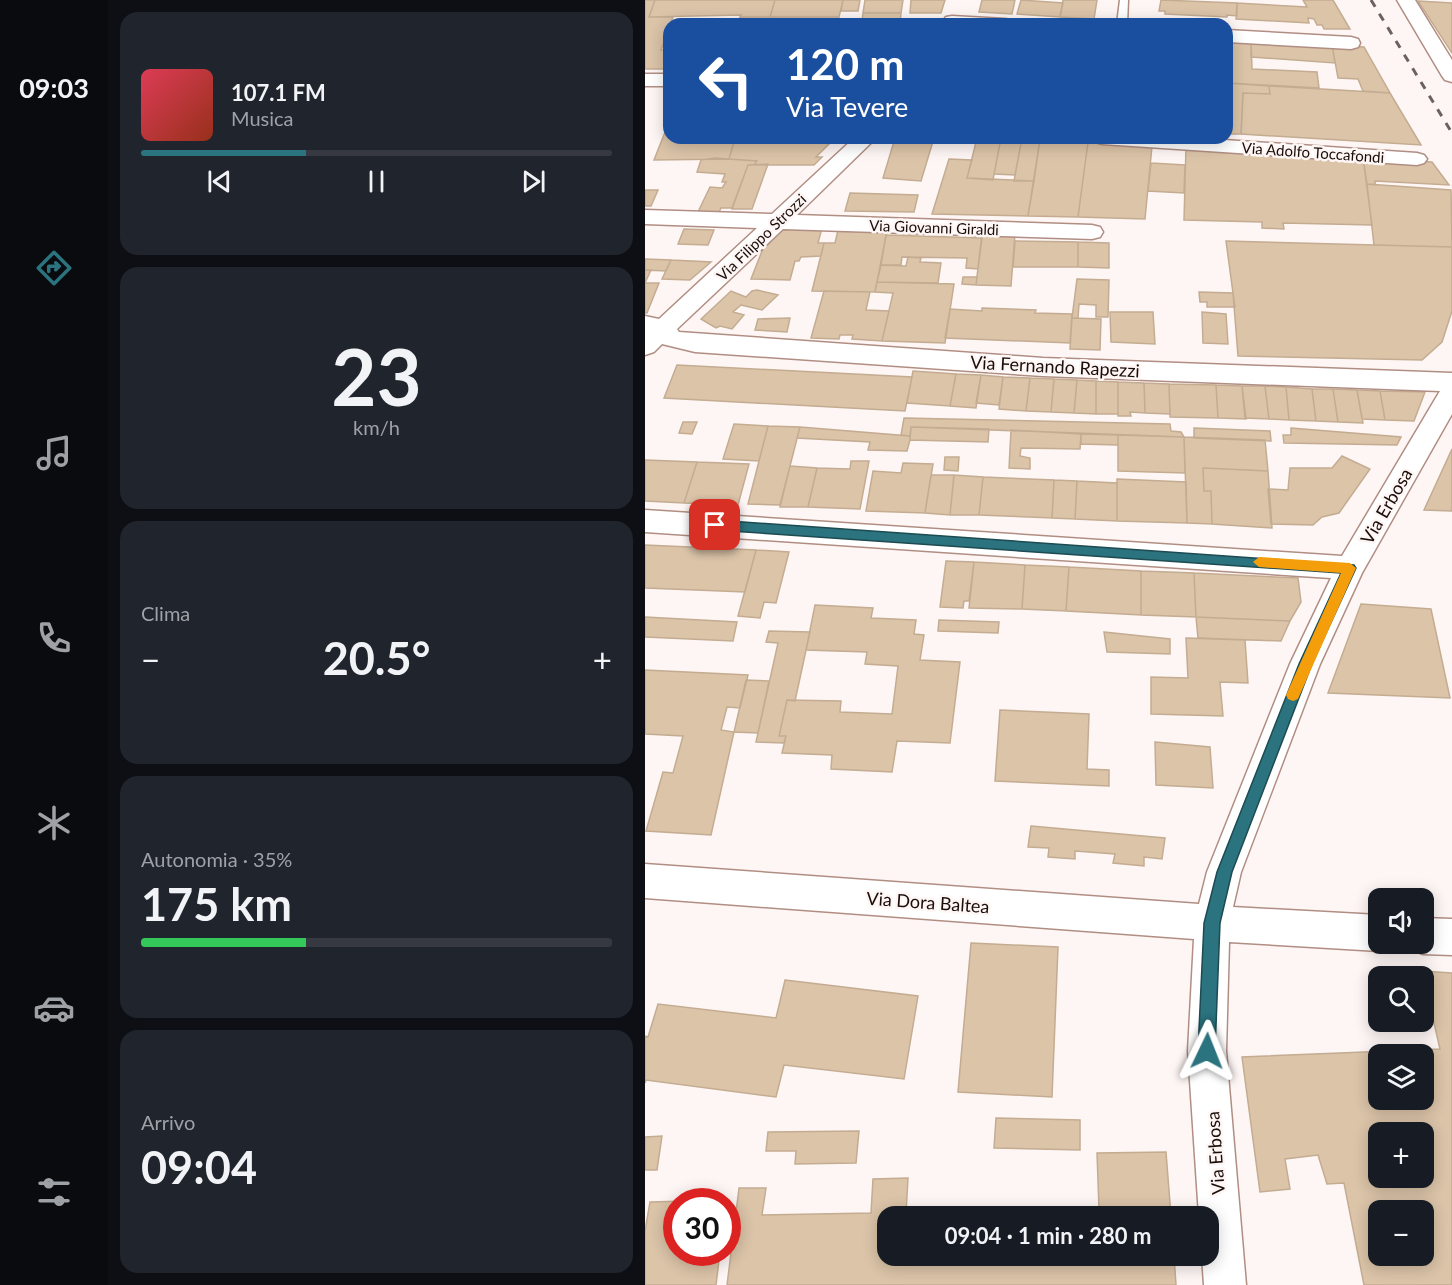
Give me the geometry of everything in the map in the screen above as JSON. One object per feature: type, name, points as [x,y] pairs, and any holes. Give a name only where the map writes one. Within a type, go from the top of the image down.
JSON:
[{"type":"street","points":[[953,18],[957,0]]},
{"type":"street","points":[[1406,0],[1450,69]]},
{"type":"street","points":[[1233,36],[1351,43]]},
{"type":"street","points":[[645,80],[663,80]]},
{"type":"street","name":"Via Filippo Strozzi","points":[[653,334],[859,144]]},
{"type":"street","name":"Via Adolfo Toccafondi","points":[[1192,144],[1417,159]]},
{"type":"street","name":"Via Giovanni Giraldi","points":[[645,217],[1092,232]]},
{"type":"street","name":"Via Fernando Rapezzi","points":[[653,334],[695,343],[1031,366],[1452,382]]},
{"type":"street","name":"Via Erbosa","points":[[1225,1285],[1207,1051],[1212,923],[1224,872],[1293,696],[1350,568],[1452,392]]},
{"type":"street","points":[[645,520],[1350,568]]},
{"type":"street","name":"Via Dora Baltea","points":[[645,881],[1368,932]]},
{"type":"street","points":[[1434,936],[1452,937]]},
{"type":"lane","points":[[1122,18],[1124,0]]},
{"type":"building","points":[[645,0],[655,0],[649,17],[673,17],[663,18],[661,50],[663,50],[663,69],[645,69]]},
{"type":"building","points":[[655,0],[775,0],[770,17],[740,17],[741,15],[649,17]]},
{"type":"building","points":[[775,0],[843,0],[839,17],[770,17]]},
{"type":"building","points":[[843,0],[860,0],[858,11],[841,11]]},
{"type":"building","points":[[865,0],[903,0],[901,13],[863,13]]},
{"type":"building","points":[[911,0],[945,0],[941,13],[910,13]]},
{"type":"building","points":[[982,0],[1015,0],[1012,14],[979,12]]},
{"type":"building","points":[[1021,0],[1063,3],[1060,17],[1017,14]]},
{"type":"building","points":[[1063,0],[1097,0],[1094,18],[1060,17]]},
{"type":"building","points":[[1161,0],[1237,3],[1237,16],[1165,14],[1165,11],[1159,11]]},
{"type":"building","points":[[1303,0],[1333,0],[1350,29],[1324,29],[1322,25],[1317,25],[1314,19],[1308,18],[1309,23],[1236,19],[1237,3],[1307,7]]},
{"type":"building","points":[[1418,1],[1452,3],[1452,53]]},
{"type":"building","points":[[863,13],[901,13],[901,18],[862,18]]},
{"type":"building","points":[[740,17],[839,17],[839,18]]},
{"type":"building","points":[[1233,39],[1251,40],[1252,69],[1317,72],[1319,88],[1233,83]]},
{"type":"building","points":[[1251,40],[1332,45],[1335,63],[1251,57]]},
{"type":"building","points":[[1332,45],[1364,47],[1390,93],[1363,91],[1358,79],[1338,78]]},
{"type":"building","points":[[1233,83],[1269,86],[1270,94],[1243,93],[1241,134],[1233,134]]},
{"type":"building","points":[[1269,86],[1390,93],[1421,145],[1241,134],[1243,93],[1270,94]]},
{"type":"building","points":[[663,137],[663,144],[733,144],[729,159],[654,160]]},
{"type":"building","points":[[733,144],[829,144],[816,157],[822,157],[814,165],[754,165],[757,161],[729,159]]},
{"type":"building","points":[[893,144],[932,144],[921,181],[883,178]]},
{"type":"building","points":[[976,144],[1000,144],[993,180],[967,178]]},
{"type":"building","points":[[1000,144],[1021,144],[1015,175],[994,174]]},
{"type":"building","points":[[1021,144],[1039,144],[1034,181],[1014,181]]},
{"type":"building","points":[[1039,144],[1088,144],[1078,217],[1028,216]]},
{"type":"building","points":[[1088,144],[1152,146],[1145,219],[1078,217]]},
{"type":"building","points":[[1186,147],[1363,158],[1372,225],[1283,223],[1284,229],[1262,228],[1262,222],[1184,220]]},
{"type":"building","points":[[715,158],[757,161],[754,165],[748,165],[732,208],[721,208],[719,212],[698,212],[710,187],[722,188],[726,182],[722,182],[725,174],[697,172],[701,160]]},
{"type":"building","points":[[1363,158],[1432,162],[1449,185],[1375,181],[1375,185],[1367,184]]},
{"type":"building","points":[[949,159],[972,160],[967,178],[1034,181],[1028,216],[932,214]]},
{"type":"building","points":[[1151,163],[1185,165],[1184,193],[1148,191]]},
{"type":"building","points":[[768,164],[752,209],[732,209],[748,165]]},
{"type":"building","points":[[1367,184],[1451,190],[1452,247],[1374,245]]},
{"type":"building","points":[[645,190],[658,190],[651,206],[645,206]]},
{"type":"building","points":[[850,193],[918,195],[914,212],[845,211]]},
{"type":"building","points":[[784,227],[822,228],[818,243],[824,243],[821,256],[801,257],[799,261],[795,261],[790,280],[751,279],[762,251]]},
{"type":"building","points":[[684,229],[714,230],[708,245],[678,244]]},
{"type":"building","points":[[838,230],[887,231],[875,292],[812,291],[824,243],[835,243]]},
{"type":"building","points":[[982,234],[1015,234],[1011,286],[976,285]]},
{"type":"building","points":[[886,235],[982,238],[978,269],[966,268],[967,258],[902,257],[901,265],[881,265]]},
{"type":"building","points":[[1015,241],[1078,242],[1078,267],[1013,267]]},
{"type":"building","points":[[1226,241],[1452,247],[1452,311],[1442,342],[1422,360],[1238,356]]},
{"type":"building","points":[[1078,242],[1109,243],[1109,268],[1078,267]]},
{"type":"building","points":[[908,257],[921,258],[920,262],[941,263],[938,283],[877,282],[881,265],[906,266]]},
{"type":"building","points":[[645,259],[671,260],[666,271],[645,270]]},
{"type":"building","points":[[671,260],[711,262],[690,280],[662,279]]},
{"type":"building","points":[[645,270],[651,270],[645,283]]},
{"type":"building","points":[[963,277],[977,277],[976,285],[962,284]]},
{"type":"building","points":[[1077,279],[1109,280],[1108,317],[1096,317],[1096,305],[1079,304],[1078,318],[1072,318]]},
{"type":"building","points":[[877,282],[954,284],[945,343],[882,341],[893,293],[875,292]]},
{"type":"building","points":[[645,283],[659,283],[647,313],[645,313]]},
{"type":"building","points":[[731,291],[746,297],[752,291],[778,295],[762,310],[741,305],[733,312],[744,315],[732,329],[720,326],[716,328],[701,319]]},
{"type":"building","points":[[824,291],[870,292],[866,310],[889,311],[882,341],[852,339],[853,335],[840,335],[839,339],[811,338]]},
{"type":"building","points":[[1199,292],[1233,293],[1235,307],[1207,307],[1207,302],[1200,302]]},
{"type":"building","points":[[982,308],[1072,314],[1070,343],[945,338],[950,309],[982,311]]},
{"type":"building","points":[[1110,312],[1153,312],[1155,344],[1111,342]]},
{"type":"building","points":[[1202,312],[1226,314],[1228,344],[1203,343]]},
{"type":"building","points":[[790,318],[787,332],[755,330],[758,319]]},
{"type":"building","points":[[1072,318],[1101,319],[1100,350],[1070,349]]},
{"type":"building","points":[[677,365],[912,377],[905,411],[664,398]]},
{"type":"building","points":[[913,371],[956,374],[950,406],[907,403]]},
{"type":"building","points":[[956,374],[981,375],[976,408],[950,406]]},
{"type":"building","points":[[981,375],[1003,377],[999,405],[976,403]]},
{"type":"building","points":[[1003,377],[1030,378],[1026,411],[999,409]]},
{"type":"building","points":[[1030,378],[1054,379],[1051,412],[1026,411]]},
{"type":"building","points":[[1054,379],[1077,380],[1074,413],[1051,412]]},
{"type":"building","points":[[1077,380],[1096,381],[1096,414],[1074,413]]},
{"type":"building","points":[[1096,381],[1118,382],[1118,414],[1096,414]]},
{"type":"building","points":[[1118,382],[1144,383],[1145,413],[1130,412],[1131,416],[1118,416]]},
{"type":"building","points":[[1144,383],[1169,384],[1170,414],[1145,413]]},
{"type":"building","points":[[1169,384],[1216,385],[1218,418],[1170,417]]},
{"type":"building","points":[[1216,385],[1242,386],[1246,419],[1218,418]]},
{"type":"building","points":[[1242,386],[1265,386],[1269,419],[1245,418]]},
{"type":"building","points":[[1265,386],[1286,387],[1289,420],[1269,419]]},
{"type":"building","points":[[1286,387],[1312,389],[1316,421],[1289,420]]},
{"type":"building","points":[[1312,389],[1333,389],[1338,422],[1316,421]]},
{"type":"building","points":[[1333,389],[1357,390],[1363,423],[1338,422]]},
{"type":"building","points":[[1357,390],[1380,391],[1385,420],[1362,419]]},
{"type":"building","points":[[1380,391],[1425,392],[1414,421],[1385,420]]},
{"type":"building","points":[[904,418],[1170,424],[1171,431],[1181,432],[1184,437],[911,427],[910,436],[901,435]]},
{"type":"building","points":[[683,422],[697,422],[692,434],[679,433]]},
{"type":"building","points":[[734,424],[768,426],[759,461],[723,459]]},
{"type":"building","points":[[768,426],[800,427],[780,505],[748,504]]},
{"type":"building","points":[[800,427],[910,436],[910,440],[907,451],[868,450],[870,442],[797,438]]},
{"type":"building","points":[[911,427],[989,429],[988,442],[910,440]]},
{"type":"building","points":[[1194,428],[1270,431],[1271,441],[1194,438]]},
{"type":"building","points":[[1291,428],[1401,437],[1397,445],[1284,443],[1283,435],[1291,435]]},
{"type":"building","points":[[1011,430],[1081,434],[1080,449],[1021,448],[1020,456],[1030,458],[1030,469],[1009,468]]},
{"type":"building","points":[[1081,434],[1118,435],[1118,445],[1081,444]]},
{"type":"building","points":[[1118,435],[1184,437],[1185,473],[1118,471]]},
{"type":"building","points":[[1184,437],[1265,440],[1268,471],[1203,468],[1204,491],[1211,491],[1212,524],[1187,523]]},
{"type":"building","points":[[1452,449],[1452,511],[1424,510]]},
{"type":"building","points":[[1342,456],[1370,469],[1339,513],[1322,517],[1313,525],[1271,524],[1268,489],[1288,490],[1290,468],[1332,468]]},
{"type":"building","points":[[945,457],[959,457],[958,471],[944,470]]},
{"type":"building","points":[[645,460],[697,462],[684,503],[645,501]]},
{"type":"building","points":[[851,461],[869,461],[860,509],[808,507],[817,468],[850,469]]},
{"type":"building","points":[[697,462],[749,464],[738,505],[684,503]]},
{"type":"building","points":[[903,463],[933,464],[925,513],[866,511],[873,471],[901,473]]},
{"type":"building","points":[[790,466],[817,468],[808,507],[780,507]]},
{"type":"building","points":[[1203,468],[1268,471],[1272,528],[1212,524],[1211,491],[1204,491]]},
{"type":"building","points":[[931,475],[954,475],[950,515],[925,513]]},
{"type":"building","points":[[954,475],[983,477],[979,515],[950,515]]},
{"type":"building","points":[[983,477],[1054,480],[1052,518],[979,515]]},
{"type":"building","points":[[1117,479],[1186,482],[1187,523],[1117,521]]},
{"type":"building","points":[[1054,480],[1077,481],[1075,519],[1052,518]]},
{"type":"building","points":[[1077,481],[1117,483],[1117,521],[1075,519]]},
{"type":"building","points":[[645,545],[756,550],[745,592],[645,588]]},
{"type":"building","points":[[756,550],[789,552],[776,603],[764,602],[760,618],[738,616]]},
{"type":"building","points":[[946,561],[974,562],[969,601],[964,601],[963,608],[940,607]]},
{"type":"building","points":[[974,562],[1025,565],[1022,609],[969,608]]},
{"type":"building","points":[[1025,565],[1069,567],[1066,611],[1022,609]]},
{"type":"building","points":[[1069,567],[1141,571],[1141,615],[1066,611]]},
{"type":"building","points":[[1141,571],[1194,573],[1196,617],[1141,615]]},
{"type":"building","points":[[1194,573],[1298,578],[1301,602],[1290,621],[1196,617]]},
{"type":"building","points":[[1361,604],[1431,609],[1450,698],[1328,693]]},
{"type":"building","points":[[815,605],[873,608],[871,618],[916,620],[914,634],[924,635],[920,660],[960,662],[950,743],[897,741],[892,772],[831,769],[832,755],[782,753],[786,736],[779,736],[787,700],[841,701],[840,712],[892,714],[898,666],[865,664],[867,652],[806,650]]},
{"type":"building","points":[[645,617],[737,622],[733,641],[645,637]]},
{"type":"building","points":[[1196,617],[1290,621],[1281,641],[1198,638]]},
{"type":"building","points":[[939,620],[999,622],[998,633],[938,631]]},
{"type":"building","points":[[769,631],[810,632],[795,701],[787,700],[779,736],[786,736],[784,743],[756,742],[778,643],[766,642]]},
{"type":"building","points":[[1104,632],[1170,639],[1170,654],[1107,652]]},
{"type":"building","points":[[1186,638],[1245,640],[1248,683],[1220,682],[1223,716],[1151,714],[1151,677],[1188,678]]},
{"type":"building","points":[[645,670],[748,675],[740,708],[727,707],[721,730],[734,732],[711,835],[646,831],[663,772],[673,773],[683,736],[645,734]]},
{"type":"building","points":[[746,680],[769,681],[758,733],[734,732]]},
{"type":"building","points":[[1000,710],[1089,714],[1087,769],[1109,770],[1109,786],[995,781]]},
{"type":"building","points":[[1155,742],[1210,747],[1213,788],[1156,785]]},
{"type":"building","points":[[1031,826],[1165,838],[1162,859],[1144,857],[1144,866],[1113,863],[1115,854],[1075,851],[1075,859],[1048,857],[1049,848],[1028,847]]},
{"type":"building","points":[[971,943],[1058,947],[1052,1097],[958,1092]]},
{"type":"building","points":[[1434,972],[1452,973],[1452,1285],[1364,1285],[1344,1183],[1327,1184],[1318,1155],[1285,1159],[1290,1189],[1260,1192],[1242,1057],[1368,1052],[1368,1110],[1434,1110],[1434,1049],[1440,1049],[1434,1023]]},
{"type":"building","points":[[785,980],[918,996],[904,1079],[784,1065],[776,1097],[646,1080],[645,1083],[645,1036],[648,1037],[658,1004],[776,1018]]},
{"type":"building","points":[[996,1118],[1080,1120],[1080,1150],[994,1148]]},
{"type":"building","points":[[859,1131],[856,1163],[795,1164],[796,1151],[766,1151],[768,1132]]},
{"type":"building","points":[[662,1136],[657,1170],[645,1170],[645,1137]]},
{"type":"building","points":[[1166,1152],[1170,1206],[1099,1206],[1097,1153]]},
{"type":"building","points":[[908,1178],[906,1206],[877,1206],[877,1266],[1175,1266],[1176,1285],[727,1285],[729,1266],[741,1266],[741,1188],[766,1188],[762,1215],[871,1213],[873,1179]]},
{"type":"building","points":[[650,1202],[663,1202],[663,1266],[718,1266],[716,1285],[645,1285],[645,1231]]},
{"type":"railway","points":[[1371,0],[1452,133]]},
{"type":"slow traffic","points":[[1259,562],[1350,568],[1293,695]]},
{"type":"route","points":[[715,525],[1350,568],[1305,664],[1224,872],[1212,923],[1207,1051]]}]
